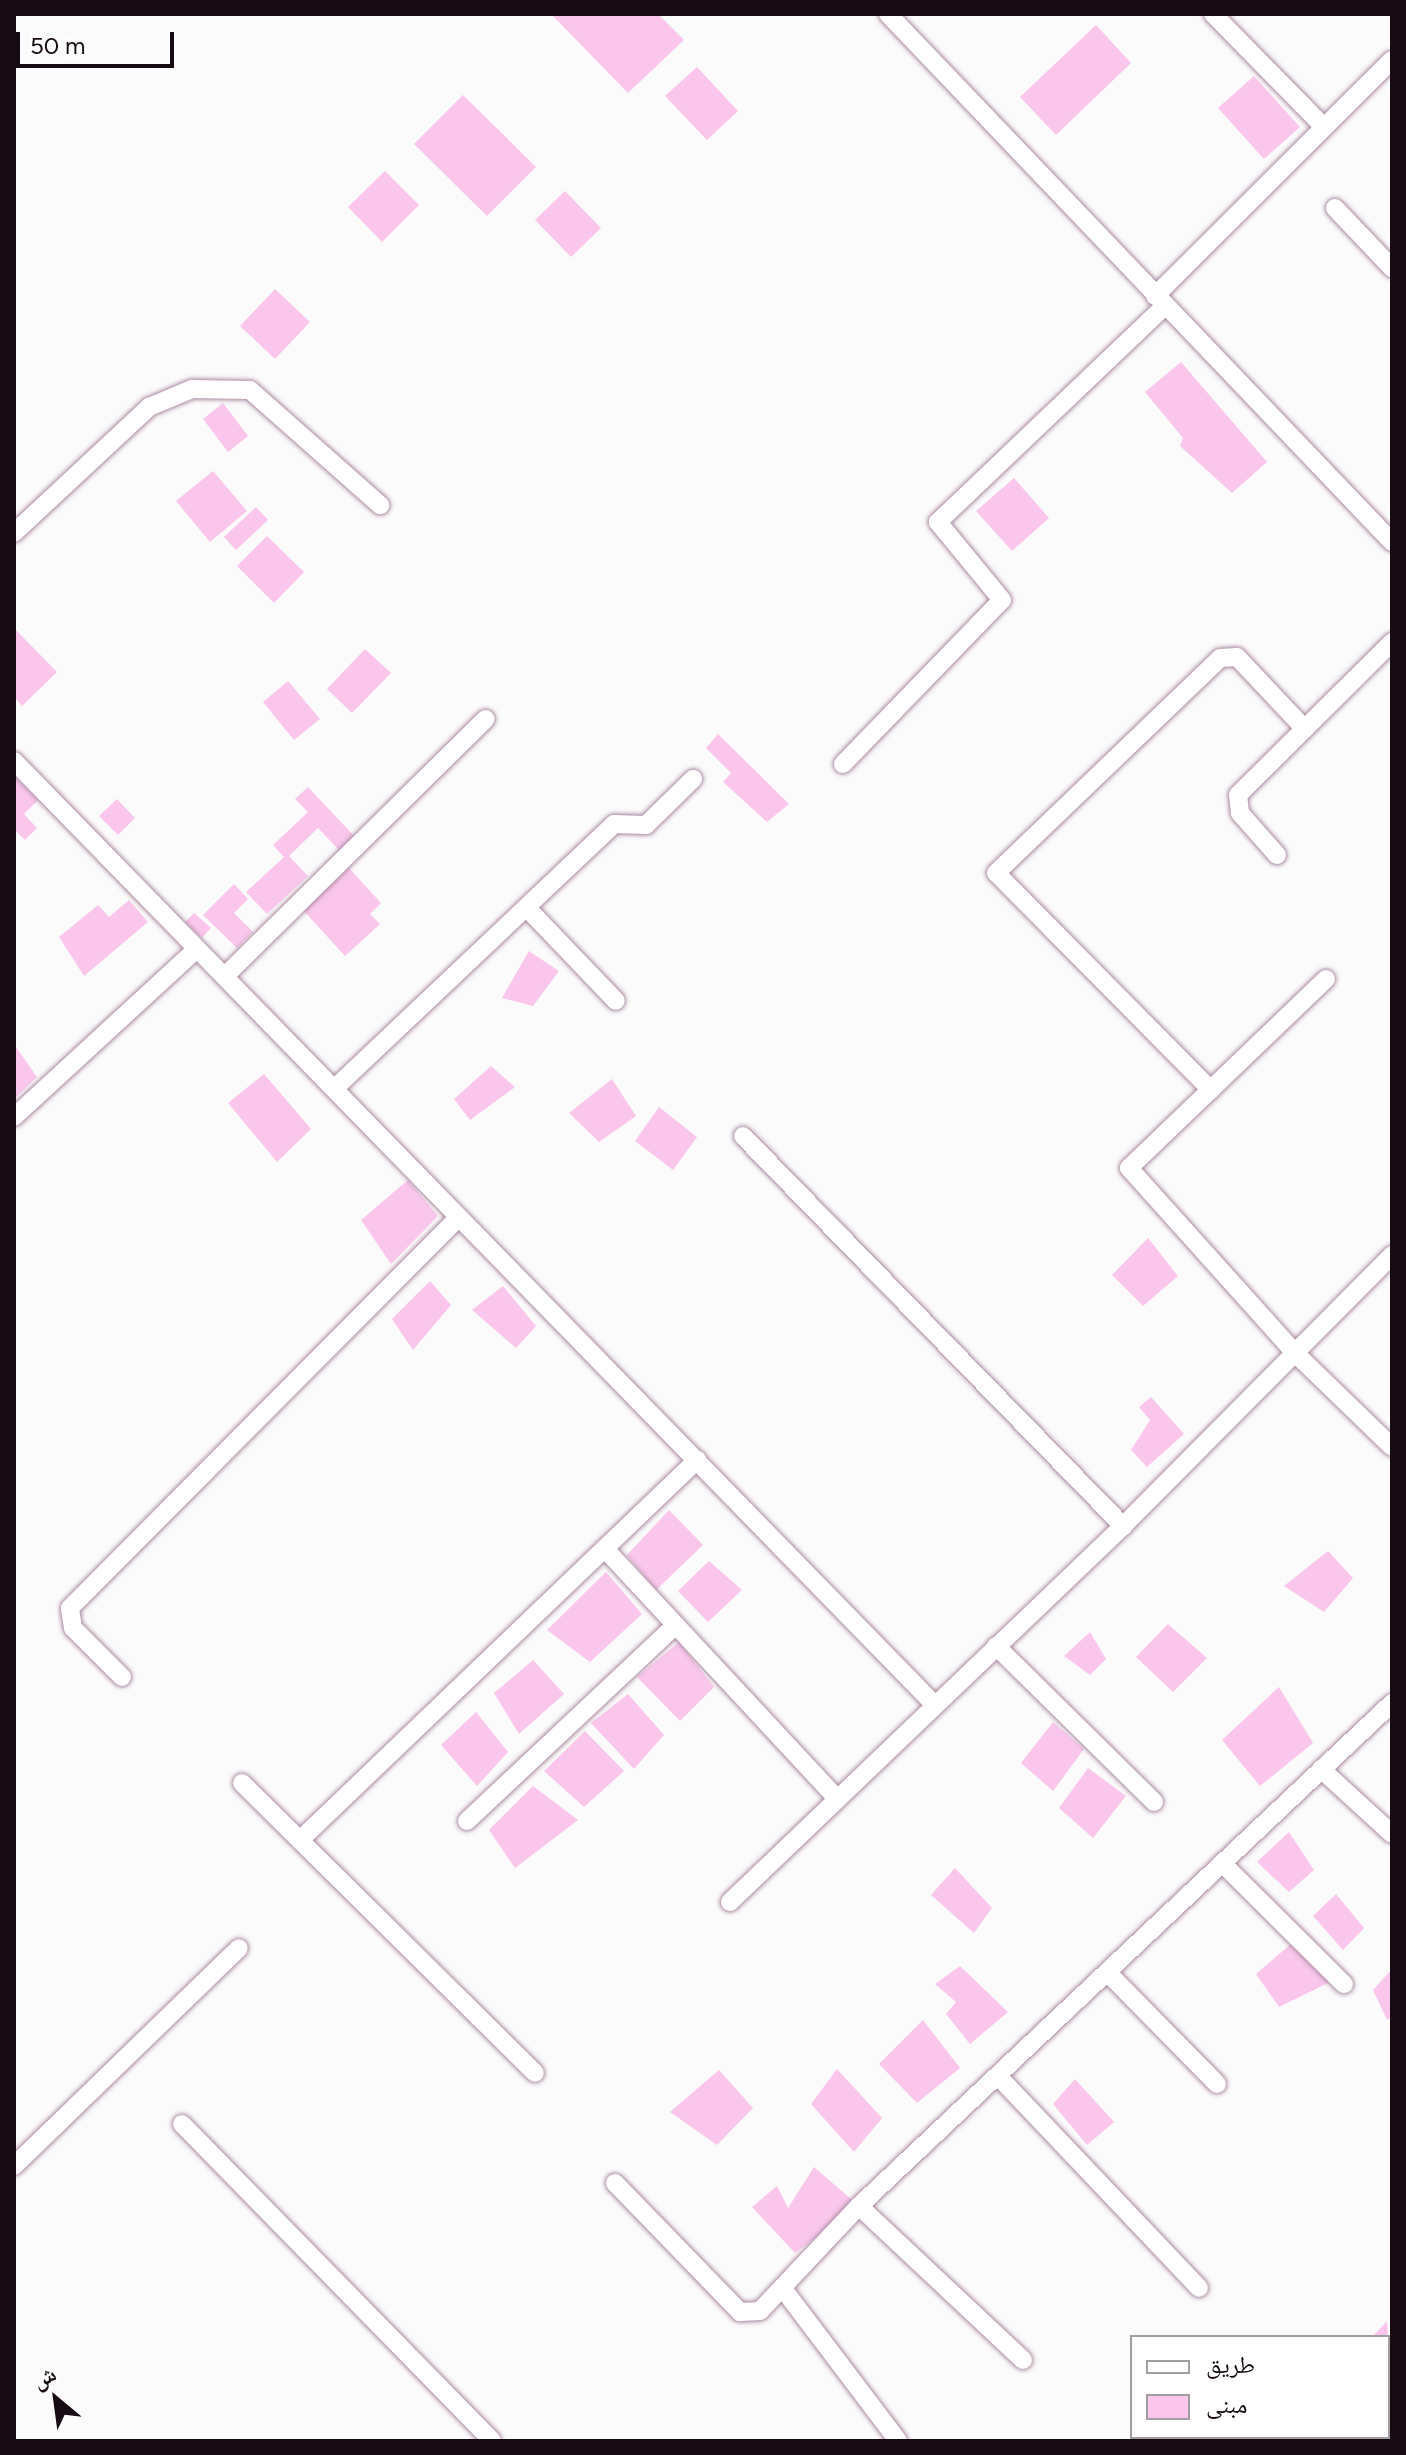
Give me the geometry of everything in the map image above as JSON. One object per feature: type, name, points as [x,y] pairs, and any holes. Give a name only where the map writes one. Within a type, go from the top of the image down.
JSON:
[{"type":"street","points":[[888,14],[1159,302],[1392,542]]},
{"type":"street","points":[[1213,14],[1324,127]]},
{"type":"street","points":[[843,764],[1002,600],[938,522],[1159,302],[1324,127],[1392,60]]},
{"type":"street","points":[[1335,208],[1392,268]]},
{"type":"street","points":[[14,533],[149,407],[192,389],[250,390],[380,505]]},
{"type":"street","points":[[1277,855],[1240,813],[1238,795],[1392,642]]},
{"type":"street","points":[[1211,1090],[996,873],[1220,658],[1237,657],[1304,728]]},
{"type":"street","points":[[225,976],[486,719]]},
{"type":"street","points":[[14,761],[934,1704]]},
{"type":"street","points":[[335,1088],[528,909],[614,824],[646,825],[693,779]]},
{"type":"street","points":[[528,909],[616,1001]]},
{"type":"street","points":[[14,1117],[197,949]]},
{"type":"street","points":[[1326,979],[1129,1168],[1294,1352],[1389,1437]]},
{"type":"street","points":[[743,1136],[1123,1526]]},
{"type":"street","points":[[122,1677],[73,1628],[70,1608],[458,1218]]},
{"type":"street","points":[[730,1902],[1123,1526],[1392,1255]]},
{"type":"street","points":[[300,1840],[697,1460]]},
{"type":"street","points":[[606,1550],[837,1799]]},
{"type":"street","points":[[467,1821],[675,1626]]},
{"type":"street","points":[[996,1646],[1154,1802]]},
{"type":"street","points":[[615,2183],[740,2312],[760,2311],[784,2290],[859,2206],[1392,1703]]},
{"type":"street","points":[[1321,1769],[1392,1834]]},
{"type":"street","points":[[242,1783],[535,2073]]},
{"type":"street","points":[[1222,1863],[1344,1984]]},
{"type":"street","points":[[14,2166],[239,1948]]},
{"type":"street","points":[[1107,1972],[1217,2084]]},
{"type":"street","points":[[998,2076],[1199,2288]]},
{"type":"street","points":[[182,2124],[492,2441]]},
{"type":"street","points":[[859,2206],[1023,2360]]},
{"type":"street","points":[[784,2290],[898,2441]]},
{"type":"building","points":[[551,14],[658,14],[684,40],[628,93]]},
{"type":"building","points":[[1096,25],[1131,63],[1056,135],[1020,97]]},
{"type":"building","points":[[697,67],[738,111],[707,140],[665,96]]},
{"type":"building","points":[[1254,76],[1300,127],[1264,159],[1218,108]]},
{"type":"building","points":[[463,95],[536,167],[487,216],[414,144]]},
{"type":"building","points":[[385,171],[419,205],[382,242],[348,207]]},
{"type":"building","points":[[565,191],[601,228],[571,257],[535,220]]},
{"type":"building","points":[[275,289],[310,322],[275,359],[240,326]]},
{"type":"building","points":[[1181,362],[1267,462],[1232,493],[1180,446],[1183,438],[1145,392]]},
{"type":"building","points":[[223,403],[248,436],[228,452],[203,419]]},
{"type":"building","points":[[213,471],[247,511],[210,542],[176,501]]},
{"type":"building","points":[[1014,478],[1049,518],[1012,551],[976,511]]},
{"type":"building","points":[[256,507],[268,520],[236,550],[224,537]]},
{"type":"building","points":[[267,536],[304,572],[274,603],[237,566]]},
{"type":"building","points":[[14,628],[57,672],[22,706],[14,697]]},
{"type":"building","points":[[365,649],[391,673],[352,713],[327,689]]},
{"type":"building","points":[[288,681],[320,719],[294,740],[263,702]]},
{"type":"building","points":[[718,734],[789,804],[767,822],[723,782],[731,773],[706,748]]},
{"type":"building","points":[[14,776],[38,800],[24,814],[37,828],[25,840],[14,829]]},
{"type":"building","points":[[308,787],[356,838],[341,852],[318,828],[289,856],[308,876],[267,914],[246,892],[284,857],[273,845],[308,812],[295,799]]},
{"type":"building","points":[[117,799],[135,818],[118,835],[99,816]]},
{"type":"building","points":[[349,868],[381,903],[370,914],[380,924],[345,956],[303,910]]},
{"type":"building","points":[[234,884],[248,899],[234,913],[253,932],[237,948],[203,915]]},
{"type":"building","points":[[129,900],[148,922],[84,976],[59,937],[98,905],[109,917]]},
{"type":"building","points":[[194,913],[211,928],[202,938],[185,922]]},
{"type":"building","points":[[529,951],[559,971],[533,1006],[502,998]]},
{"type":"building","points":[[14,1044],[37,1077],[14,1099]]},
{"type":"building","points":[[491,1066],[515,1087],[470,1120],[454,1099]]},
{"type":"building","points":[[264,1074],[311,1129],[277,1162],[228,1103]]},
{"type":"building","points":[[612,1079],[636,1116],[599,1142],[569,1113]]},
{"type":"building","points":[[659,1107],[697,1137],[673,1170],[635,1141]]},
{"type":"building","points":[[408,1180],[438,1216],[391,1264],[361,1220]]},
{"type":"building","points":[[1148,1238],[1178,1276],[1143,1306],[1112,1275]]},
{"type":"building","points":[[430,1281],[451,1305],[413,1350],[392,1319]]},
{"type":"building","points":[[503,1286],[536,1326],[516,1348],[472,1310]]},
{"type":"building","points":[[1151,1397],[1184,1434],[1147,1467],[1131,1450],[1150,1420],[1139,1407]]},
{"type":"building","points":[[669,1510],[703,1545],[656,1590],[627,1555]]},
{"type":"building","points":[[1328,1551],[1353,1578],[1324,1612],[1284,1586]]},
{"type":"building","points":[[709,1561],[742,1590],[708,1622],[678,1591]]},
{"type":"building","points":[[606,1572],[642,1614],[590,1662],[547,1630]]},
{"type":"building","points":[[1168,1624],[1207,1658],[1173,1692],[1136,1657]]},
{"type":"building","points":[[1090,1632],[1106,1659],[1090,1675],[1064,1656]]},
{"type":"building","points":[[679,1642],[714,1687],[680,1721],[637,1677]]},
{"type":"building","points":[[533,1660],[564,1694],[519,1734],[494,1693]]},
{"type":"building","points":[[1279,1687],[1313,1743],[1260,1786],[1222,1740]]},
{"type":"building","points":[[628,1694],[664,1735],[634,1769],[591,1723]]},
{"type":"building","points":[[476,1712],[508,1752],[477,1786],[441,1745]]},
{"type":"building","points":[[1053,1722],[1084,1749],[1053,1791],[1021,1763]]},
{"type":"building","points":[[585,1731],[624,1771],[584,1807],[544,1771]]},
{"type":"building","points":[[1088,1768],[1126,1796],[1093,1838],[1059,1808]]},
{"type":"building","points":[[533,1786],[578,1820],[515,1868],[489,1830]]},
{"type":"building","points":[[1289,1832],[1314,1870],[1289,1892],[1257,1862]]},
{"type":"building","points":[[955,1868],[992,1908],[974,1933],[931,1895]]},
{"type":"building","points":[[1336,1894],[1364,1928],[1343,1950],[1313,1916]]},
{"type":"building","points":[[1292,1943],[1330,1982],[1279,2007],[1256,1974]]},
{"type":"building","points":[[960,1966],[1008,2012],[970,2044],[946,2014],[956,2002],[935,1984]]},
{"type":"building","points":[[1392,1969],[1392,2017],[1387,2020],[1373,1990]]},
{"type":"building","points":[[923,2020],[960,2068],[917,2103],[879,2064]]},
{"type":"building","points":[[837,2069],[882,2118],[854,2152],[811,2104]]},
{"type":"building","points":[[719,2070],[753,2108],[717,2145],[670,2112]]},
{"type":"building","points":[[1075,2079],[1114,2122],[1087,2145],[1053,2104]]},
{"type":"building","points":[[814,2167],[859,2206],[795,2253],[752,2207],[777,2186],[788,2208]]},
{"type":"building","points":[[1387,2321],[1388,2335],[1374,2335]]},
{"type":"building","points":[[1390,2340],[1392,2342],[1392,2388],[1390,2386]]},
{"type":"building","points":[[1313,2439],[1315,2441],[1270,2441]]}]
